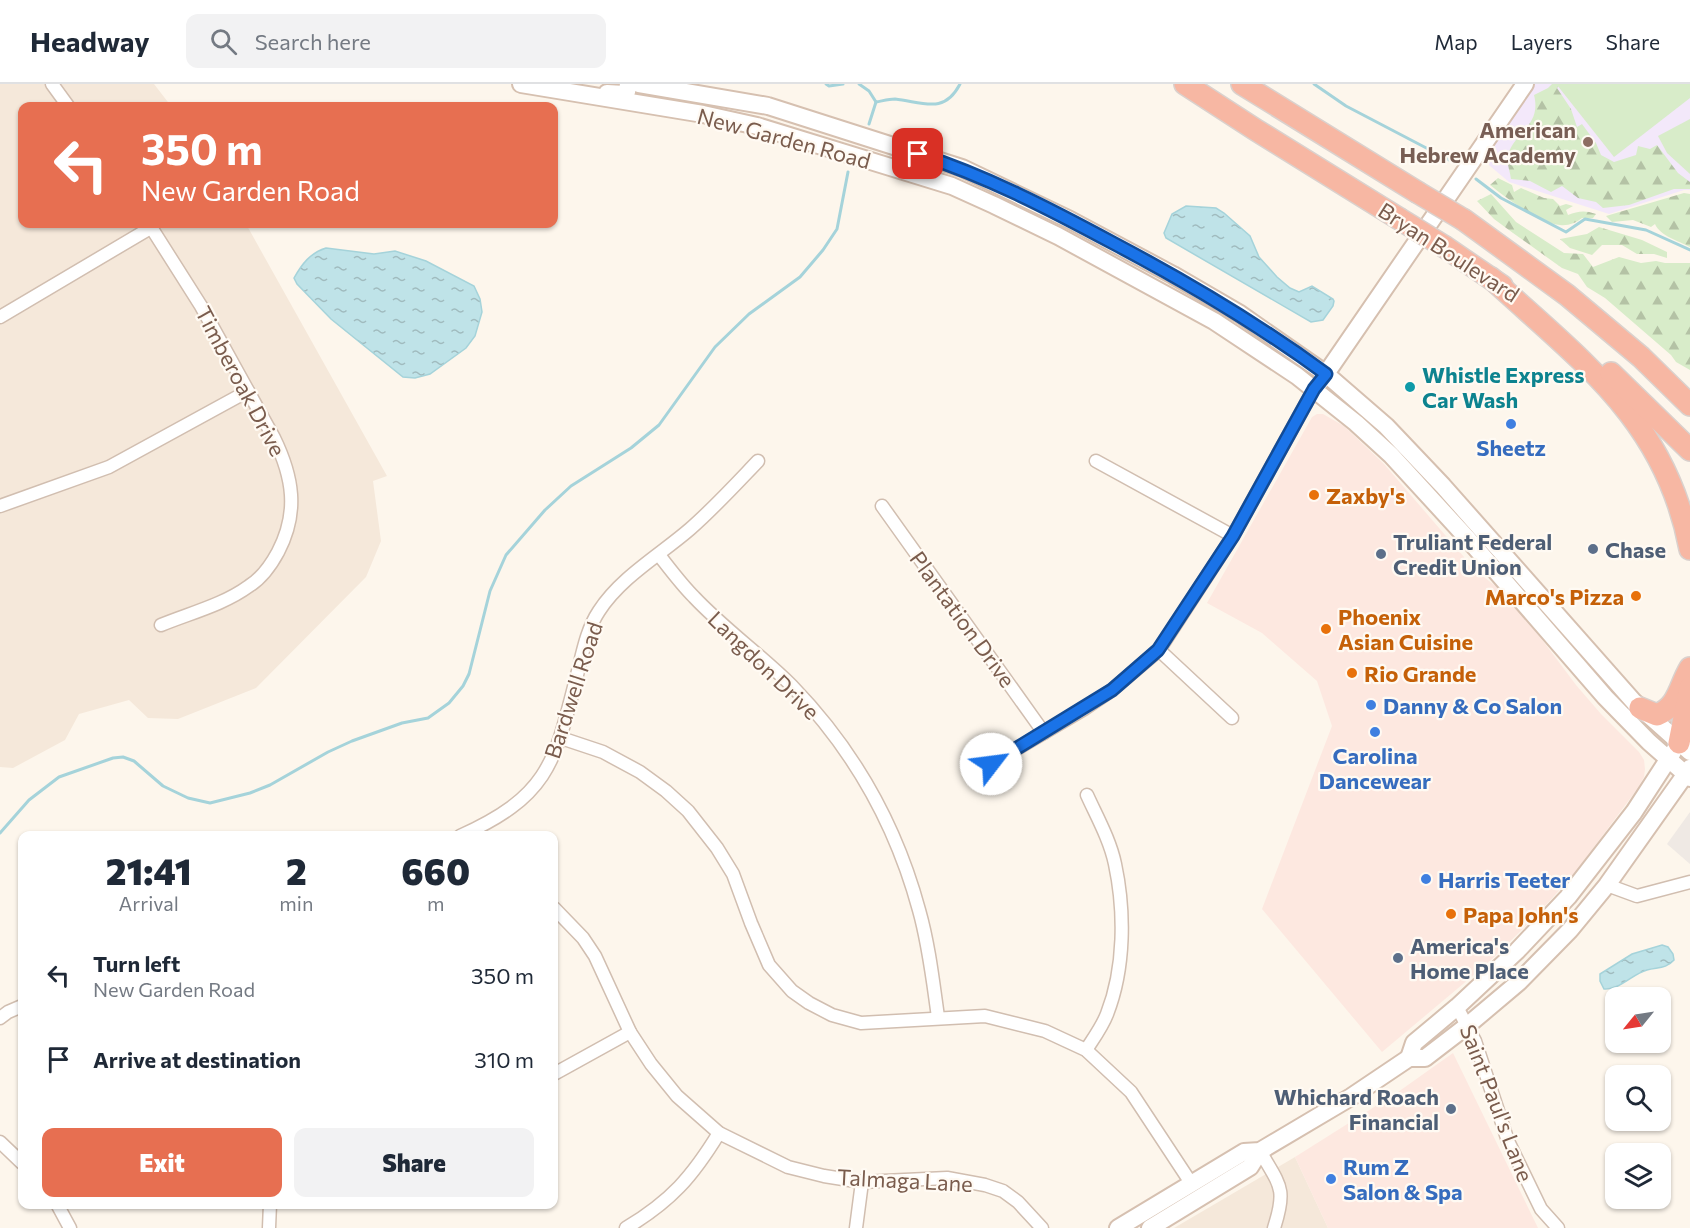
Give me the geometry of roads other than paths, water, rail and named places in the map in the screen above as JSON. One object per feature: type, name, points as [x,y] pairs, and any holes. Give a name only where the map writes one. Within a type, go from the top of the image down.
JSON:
[{"type":"highway","name":"Bryan Boulevard","points":[[1185,84],[1444,247],[1554,323],[1637,396],[1690,450]]},
{"type":"highway","name":"Bryan Boulevard","points":[[1242,84],[1464,220],[1567,295],[1641,357],[1690,405]]},
{"type":"highway","points":[[1491,278],[1594,371],[1630,412],[1656,451],[1669,476],[1679,503],[1690,549]]},
{"type":"highway","points":[[1641,357],[1690,398]]},
{"type":"highway","points":[[1640,708],[1657,715],[1668,709],[1675,702],[1690,668]]},
{"type":"highway","points":[[1679,752],[1690,687]]},
{"type":"main road","name":"New Garden Road","points":[[521,84],[703,114],[768,129],[952,186],[1092,254],[1214,321],[1314,389],[1391,455],[1468,539],[1605,697],[1679,752]]},
{"type":"main road","points":[[579,95],[598,92],[624,94],[627,92],[628,84]]},
{"type":"main road","name":"New Garden Road","points":[[639,84],[768,106],[962,168],[1070,220],[1240,314],[1326,374],[1361,403],[1425,466],[1679,752],[1689,773]]},
{"type":"main road","points":[[1314,389],[1525,84]]},
{"type":"main road","points":[[638,104],[639,97],[643,94],[664,96],[683,92]]},
{"type":"main road","points":[[703,114],[713,111],[732,116],[744,115],[747,103]]},
{"type":"main road","points":[[1092,254],[1097,246],[1128,260],[1155,265]]},
{"type":"main road","points":[[1409,1058],[1414,1043],[1517,951],[1574,889],[1679,752]]},
{"type":"main road","points":[[1118,1228],[1244,1152],[1260,1151],[1351,1097],[1409,1058],[1425,1058],[1468,1025],[1519,982],[1607,885],[1689,773]]},
{"type":"main road","points":[[1544,956],[1543,949],[1546,939],[1561,920],[1574,889]]},
{"type":"main road","points":[[1517,951],[1522,966],[1519,982]]},
{"type":"main road","points":[[1150,1228],[1251,1167],[1260,1151]]},
{"type":"street","points":[[52,84],[65,102]]},
{"type":"street","points":[[0,317],[146,228]]},
{"type":"street","name":"Timberoak Drive","points":[[153,228],[201,306],[284,459],[290,478],[292,502],[290,523],[285,538],[266,571],[248,588],[227,600],[161,625]]},
{"type":"street","points":[[991,764],[1112,690],[1158,650],[1233,536],[1314,389]]},
{"type":"street","points":[[0,506],[109,467],[248,391]]},
{"type":"street","name":"Bardwell Road","points":[[484,831],[522,801],[545,774],[561,738],[588,634],[598,612],[611,595],[692,528],[759,461]]},
{"type":"street","points":[[1096,461],[1233,536]]},
{"type":"street","name":"Plantation Drive","points":[[882,506],[1044,733]]},
{"type":"street","name":"Langdon Drive","points":[[659,555],[692,596],[791,686],[826,724],[851,758],[890,829],[906,868],[922,922],[938,1017]]},
{"type":"street","points":[[1158,650],[1232,718]]},
{"type":"street","points":[[561,738],[603,752],[640,772],[688,811],[717,848],[733,874],[769,965],[792,992],[809,1004],[832,1015],[861,1023],[985,1016],[1046,1031],[1086,1050],[1131,1092],[1191,1182]]},
{"type":"street","points":[[1086,1050],[1107,1015],[1119,968],[1122,909],[1115,862],[1087,795]]},
{"type":"street","points":[[1607,885],[1637,896],[1690,882]]},
{"type":"street","name":"Talmaga Lane","points":[[558,912],[595,956],[630,1032],[651,1064],[677,1096],[719,1133],[788,1167],[824,1176],[862,1182],[947,1178],[970,1181],[1003,1191],[1018,1202],[1042,1228]]},
{"type":"street","points":[[0,1018],[18,1007]]},
{"type":"street","name":"Saint Paul's Lane","points":[[1457,1007],[1475,1041],[1508,1141],[1538,1203],[1558,1228]]},
{"type":"street","points":[[558,1072],[630,1032]]},
{"type":"street","points":[[626,1228],[648,1215],[682,1186],[719,1133]]},
{"type":"street","points":[[0,1142],[18,1159]]},
{"type":"street","points":[[1260,1151],[1277,1180],[1282,1197],[1274,1228]]},
{"type":"street","points":[[856,1228],[862,1182]]},
{"type":"street","points":[[60,1209],[70,1228]]},
{"type":"street","points":[[269,1228],[270,1209]]},
{"type":"water","points":[[1186,206],[1216,208],[1224,213],[1250,236],[1259,257],[1290,288],[1299,292],[1312,286],[1333,299],[1333,306],[1323,320],[1311,322],[1166,238],[1164,233],[1172,214]]},
{"type":"water","points":[[326,248],[374,254],[395,251],[426,261],[474,286],[480,299],[482,312],[475,336],[466,348],[430,374],[415,378],[403,377],[331,319],[297,284],[294,278],[303,264],[315,253]]},
{"type":"water","points":[[1662,945],[1668,947],[1674,960],[1665,966],[1642,972],[1615,987],[1604,989],[1600,981],[1600,974],[1632,954]]},
{"type":"waterway","points":[[826,84],[829,86],[843,84]]},
{"type":"waterway","points":[[859,84],[869,91],[876,102]]},
{"type":"waterway","points":[[876,102],[895,99],[924,104],[940,103],[954,94],[960,84]]},
{"type":"waterway","points":[[1314,84],[1346,106],[1455,163]]},
{"type":"waterway","points":[[869,124],[876,102]]},
{"type":"waterway","points":[[0,833],[29,800],[59,777],[113,758],[123,757],[134,761],[163,786],[188,798],[210,803],[250,793],[270,785],[352,741],[402,723],[428,718],[449,703],[463,686],[469,674],[490,591],[506,555],[545,510],[571,486],[631,448],[659,425],[715,347],[749,314],[800,277],[837,229],[848,172]]},
{"type":"waterway","points":[[1476,179],[1501,198],[1566,232],[1585,219],[1646,230],[1690,250]]},
{"type":"place","name":"American Hebrew Academy","points":[[1588,142]]},
{"type":"place","name":"Whistle Express Car Wash","points":[[1410,387]]},
{"type":"place","name":"Sheetz","points":[[1511,424]]},
{"type":"place","name":"Zaxby's","points":[[1314,495]]},
{"type":"place","name":"Chase","points":[[1593,549]]},
{"type":"place","name":"Truliant Federal Credit Union","points":[[1381,554]]},
{"type":"place","name":"Marco's Pizza","points":[[1636,596]]},
{"type":"place","name":"Phoenix Asian Cuisine","points":[[1326,629]]},
{"type":"place","name":"Rio Grande","points":[[1352,673]]},
{"type":"place","name":"Danny & Co Salon","points":[[1371,705]]},
{"type":"place","name":"Carolina Dancewear","points":[[1375,732]]},
{"type":"place","name":"Harris Teeter","points":[[1426,879]]},
{"type":"place","name":"Papa John's","points":[[1451,914]]},
{"type":"place","name":"America's Home Place","points":[[1398,958]]},
{"type":"place","name":"Whichard Roach Financial","points":[[1451,1109]]},
{"type":"place","name":"Rum Z Salon & Spa","points":[[1331,1179]]}]
